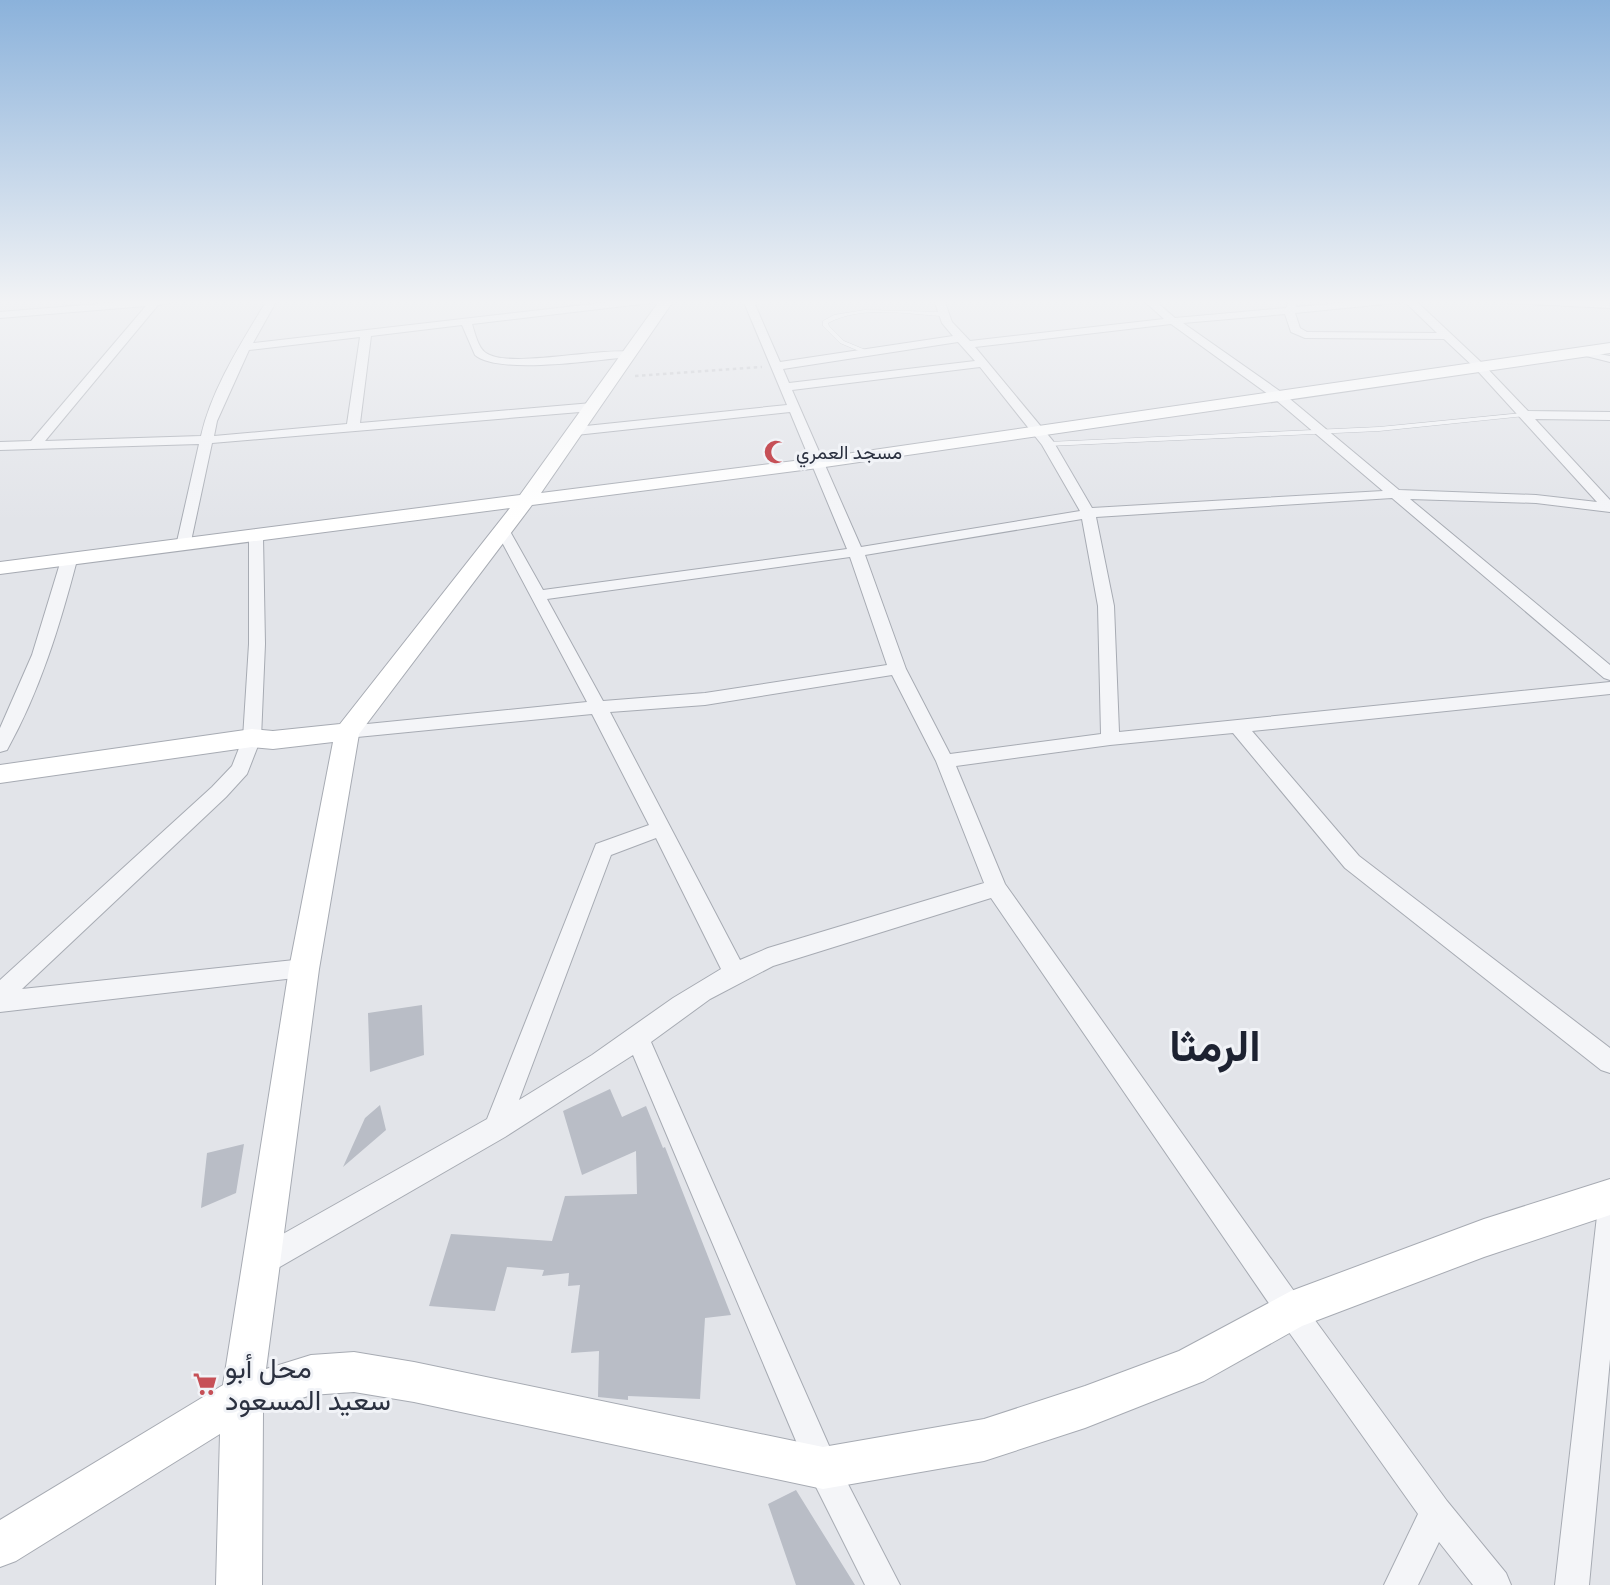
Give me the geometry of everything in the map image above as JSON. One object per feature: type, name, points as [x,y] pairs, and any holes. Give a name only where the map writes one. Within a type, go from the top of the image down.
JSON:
[{"type":"street","points":[[35,445],[95,374]]},
{"type":"street","points":[[183,546],[216,408],[232,374]]},
{"type":"street","points":[[354,427],[361,374]]},
{"type":"street","points":[[239,1585],[242,1397],[304,969],[347,732],[526,501],[615,374]]},
{"type":"street","points":[[780,374],[856,552],[897,669],[945,761],[996,888],[1291,1311],[1436,1511],[1494,1585]]},
{"type":"street","points":[[786,387],[893,374]]},
{"type":"street","points":[[992,374],[1043,438],[1088,513],[1106,606],[1110,739]]},
{"type":"street","points":[[1247,374],[1280,397],[1610,674]]},
{"type":"street","points":[[0,568],[818,463],[1043,438],[1428,374]]},
{"type":"street","points":[[1486,374],[1610,508]]},
{"type":"street","points":[[0,446],[207,440],[592,407]]},
{"type":"street","points":[[576,430],[795,408]]},
{"type":"street","points":[[1523,415],[1610,416]]},
{"type":"street","points":[[540,595],[856,552],[1088,513],[1395,494],[1523,498],[1610,508]]},
{"type":"street","points":[[502,529],[540,595],[734,971]]},
{"type":"street","points":[[0,995],[219,792],[259,742],[256,537]]},
{"type":"street","points":[[0,745],[22,705],[54,621],[69,560]]},
{"type":"street","points":[[0,774],[347,732],[598,706],[758,693],[897,669]]},
{"type":"street","points":[[945,761],[1110,739],[1610,688]]},
{"type":"street","points":[[1238,726],[1352,862],[1610,1062]]},
{"type":"street","points":[[0,787],[259,742]]},
{"type":"street","points":[[496,1128],[603,850],[661,829]]},
{"type":"street","points":[[260,1262],[496,1128],[603,1062],[708,986],[734,971],[768,958],[996,888]]},
{"type":"street","points":[[0,1002],[304,969]]},
{"type":"street","points":[[637,1037],[823,1468],[883,1585]]},
{"type":"street","points":[[0,1545],[242,1397],[311,1375],[354,1372],[466,1392],[823,1468],[984,1440],[1085,1407],[1190,1367],[1291,1311],[1484,1238],[1610,1197]]},
{"type":"street","points":[[1572,1585],[1610,1216]]},
{"type":"street","points":[[1401,1585],[1436,1511]]},
{"type":"lane","points":[[1043,438],[1321,432],[1523,415]]},
{"type":"path","points":[[612,378],[667,374]]},
{"type":"building","points":[[422,1005],[424,1055],[370,1072],[368,1013]]},
{"type":"building","points":[[610,1089],[622,1117],[646,1106],[663,1148],[665,1147],[731,1315],[705,1318],[700,1399],[628,1396],[628,1400],[598,1397],[599,1351],[571,1353],[580,1285],[568,1286],[569,1273],[542,1276],[544,1270],[507,1267],[495,1311],[429,1306],[451,1234],[552,1241],[565,1196],[637,1194],[636,1151],[582,1175],[563,1111]]},
{"type":"building","points":[[380,1105],[386,1130],[343,1167],[365,1118]]},
{"type":"building","points":[[244,1144],[236,1193],[201,1208],[207,1153]]},
{"type":"building","points":[[796,1490],[855,1585],[796,1585],[768,1504]]},
{"type":"place","name":"مسجد العمري","points":[[776,452]]},
{"type":"place","name":"محل أبو سعيد المسعود","points":[[205,1384]]},
{"type":"district","name":"الرمثا","points":[[1215,1046]]}]
